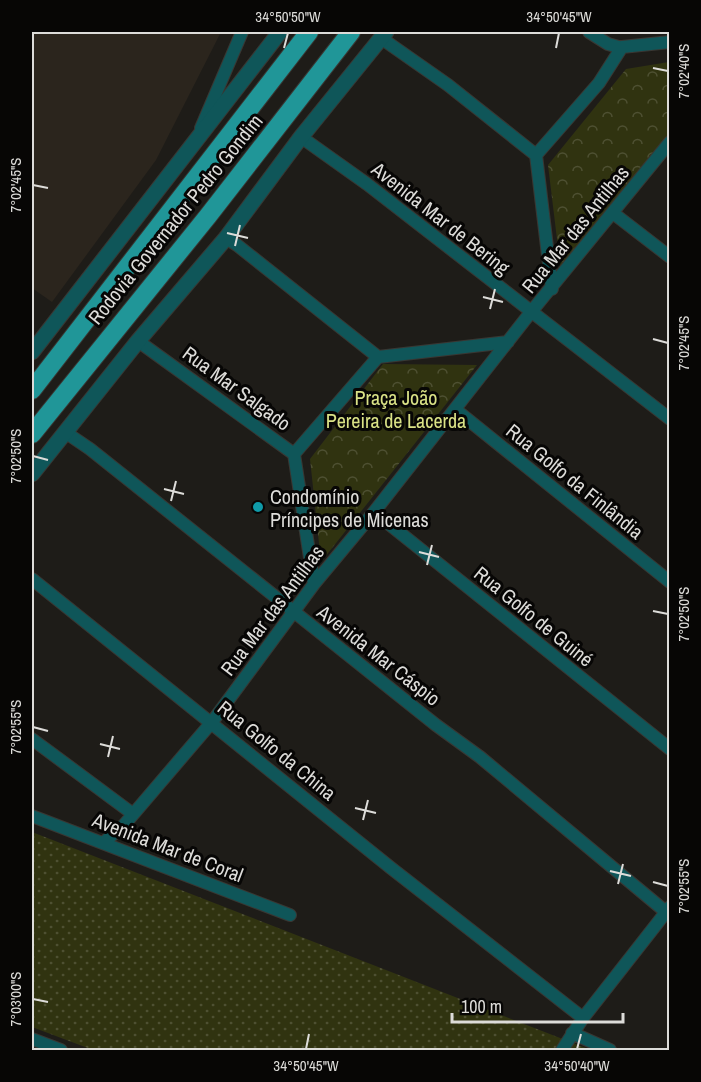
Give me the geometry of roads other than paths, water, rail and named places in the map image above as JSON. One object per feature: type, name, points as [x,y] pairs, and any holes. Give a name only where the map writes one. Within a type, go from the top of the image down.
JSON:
[{"type":"highway","name":"Rodovia Governador Pedro Gondim","points":[[32,390],[309,32]]},
{"type":"highway","name":"Rodovia Governador Pedro Gondim","points":[[32,434],[208,216],[351,32]]},
{"type":"street","points":[[195,140],[242,32]]},
{"type":"street","points":[[32,352],[280,32]]},
{"type":"street","points":[[590,32],[608,44],[622,48],[669,42]]},
{"type":"street","points":[[32,474],[138,341],[226,238],[301,137],[383,35],[536,155],[552,289]]},
{"type":"street","points":[[536,155],[599,83],[622,48]]},
{"type":"street","name":"Avenida Mar de Bering","points":[[301,137],[367,184],[669,419]]},
{"type":"street","name":"Rua Mar das Antilhas","points":[[103,843],[117,832],[212,722],[314,584],[669,142]]},
{"type":"street","points":[[613,213],[669,257]]},
{"type":"street","points":[[226,238],[378,357]]},
{"type":"street","name":"Rua Mar Salgado","points":[[138,341],[294,454],[314,584]]},
{"type":"street","points":[[294,454],[378,357],[508,342]]},
{"type":"street","name":"Rua Golfo da Finlândia","points":[[456,410],[669,582]]},
{"type":"street","name":"Avenida Mar Cáspio","points":[[65,432],[90,449],[480,757],[668,909]]},
{"type":"street","name":"Rua Golfo de Guiné","points":[[374,512],[669,749]]},
{"type":"street","name":"Rua Golfo da China","points":[[32,579],[391,868],[583,1018]]},
{"type":"street","points":[[32,739],[133,814]]},
{"type":"street","name":"Avenida Mar de Coral","points":[[32,816],[290,915]]},
{"type":"street","points":[[562,1050],[583,1018],[668,909]]},
{"type":"street","points":[[572,1033],[610,1050]]},
{"type":"street","points":[[32,1039],[61,1050]]},
{"type":"place","name":"Condomínio Príncipes de Micenas","points":[[258,507]]},
{"type":"park label","name":"Praça João Pereira de Lacerda","points":[[396,408]]}]
